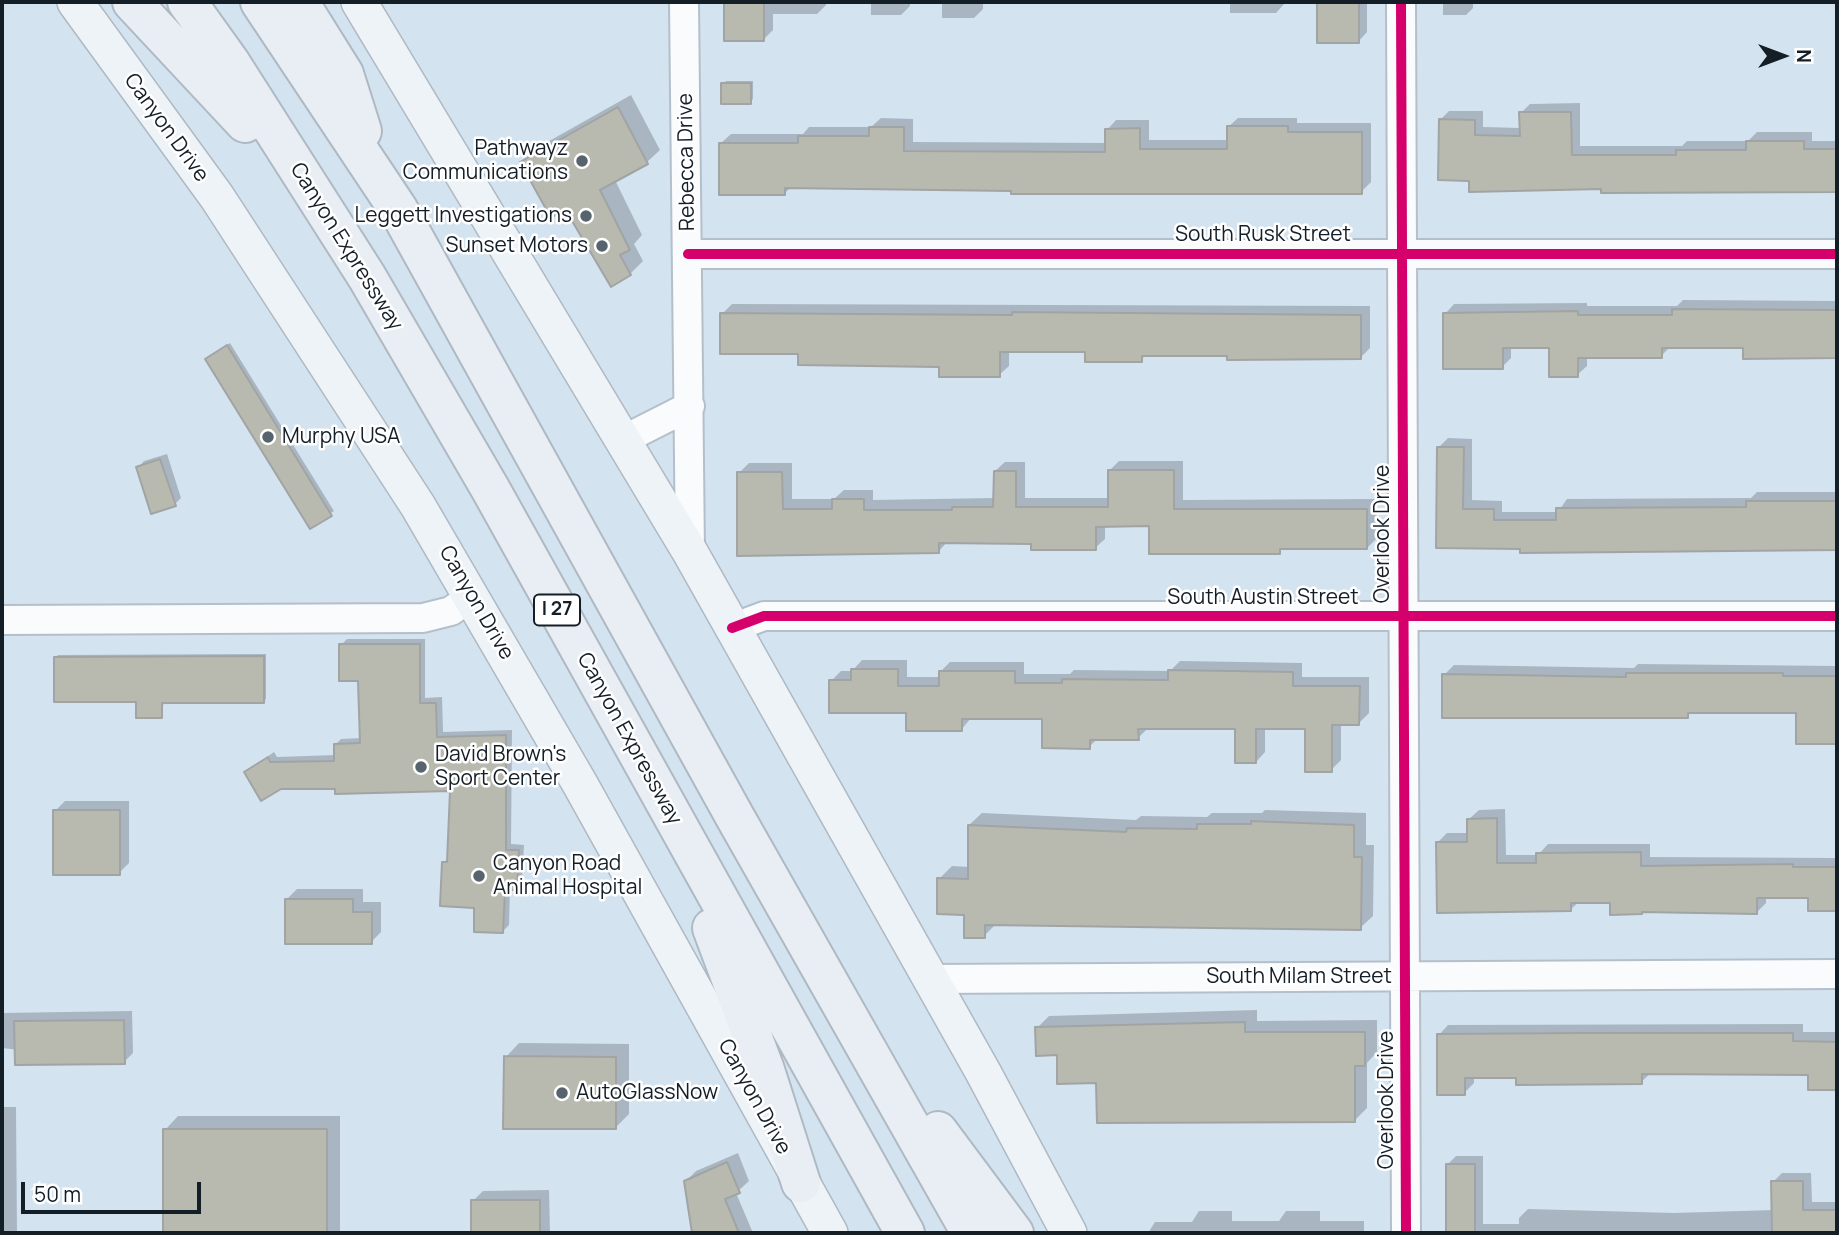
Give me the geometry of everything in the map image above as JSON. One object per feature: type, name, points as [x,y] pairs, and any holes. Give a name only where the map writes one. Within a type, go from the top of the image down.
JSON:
[{"type":"highway","points":[[132,2],[199,69],[330,219]]},
{"type":"highway","name":"Canyon Expressway","points":[[187,2],[230,62],[330,219],[491,490],[905,1233]]},
{"type":"highway","name":"I 27","points":[[260,2],[374,170],[971,1233]]},
{"type":"highway","points":[[299,2],[344,74],[374,170]]},
{"type":"highway","points":[[667,808],[765,1070],[801,1183]]},
{"type":"highway","points":[[822,970],[1014,1233]]},
{"type":"main road","name":"Canyon Drive","points":[[75,2],[229,216],[350,398],[472,596],[830,1233]]},
{"type":"main road","points":[[359,2],[690,552],[1069,1233]]},
{"type":"street","name":"Rebecca Drive","points":[[684,2],[690,552]]},
{"type":"street","name":"Overlook Drive","points":[[1401,2],[1406,1233]]},
{"type":"street","name":"South Rusk Street","points":[[688,254],[1837,254]]},
{"type":"street","points":[[623,440],[690,406]]},
{"type":"street","points":[[2,620],[423,618],[451,611],[472,596]]},
{"type":"street","name":"South Austin Street","points":[[732,628],[764,616],[1837,616]]},
{"type":"street","name":"South Milam Street","points":[[929,979],[1837,974]]},
{"type":"building","points":[[724,2],[764,2],[764,41],[724,41]]},
{"type":"building","points":[[1317,2],[1359,2],[1359,43],[1317,43]]},
{"type":"building","points":[[721,83],[751,83],[751,104],[721,104]]},
{"type":"building","points":[[618,107],[648,164],[600,190],[630,250],[620,255],[631,275],[611,287],[565,209],[551,218],[520,162]]},
{"type":"building","points":[[1519,112],[1571,112],[1572,155],[1676,155],[1676,150],[1746,150],[1746,141],[1804,141],[1804,149],[1837,149],[1837,192],[1601,193],[1601,189],[1469,192],[1469,181],[1438,180],[1439,119],[1475,120],[1475,135],[1520,136]]},
{"type":"building","points":[[1227,126],[1288,126],[1288,132],[1362,132],[1362,194],[1011,194],[1011,191],[785,188],[785,195],[719,195],[719,143],[798,143],[798,136],[869,136],[869,127],[904,127],[904,151],[1105,152],[1105,129],[1140,128],[1140,149],[1227,149]]},
{"type":"building","points":[[1672,309],[1837,310],[1837,358],[1743,359],[1743,348],[1662,348],[1662,358],[1578,358],[1578,377],[1549,377],[1549,348],[1503,348],[1503,369],[1443,369],[1443,313],[1578,311],[1578,315],[1672,315]]},
{"type":"building","points":[[1012,312],[1361,315],[1361,359],[1227,360],[1227,356],[1142,356],[1142,362],[1085,362],[1085,352],[1000,352],[1000,377],[939,377],[939,367],[798,365],[798,354],[720,354],[720,313],[1012,315]]},
{"type":"building","name":"Murphy USA","points":[[227,345],[332,516],[310,529],[205,359]]},
{"type":"building","points":[[1437,447],[1464,447],[1463,509],[1494,509],[1494,520],[1556,520],[1556,508],[1746,507],[1746,501],[1837,501],[1837,550],[1520,553],[1520,549],[1436,548]]},
{"type":"building","points":[[160,459],[176,506],[151,514],[136,467]]},
{"type":"building","points":[[1108,470],[1174,470],[1174,509],[1367,509],[1367,549],[1280,549],[1280,554],[1149,554],[1149,526],[1096,527],[1096,550],[1031,550],[1031,544],[939,543],[939,553],[737,556],[737,472],[782,472],[783,509],[832,509],[832,499],[864,499],[864,510],[952,510],[952,507],[993,507],[994,471],[1016,471],[1016,507],[1108,507]]},
{"type":"building","points":[[339,644],[420,644],[420,703],[436,703],[437,737],[506,735],[506,850],[519,850],[517,890],[505,890],[503,933],[474,932],[474,908],[440,906],[442,862],[447,862],[450,791],[335,794],[335,789],[281,789],[261,801],[244,772],[268,757],[270,762],[334,761],[334,744],[360,743],[358,681],[339,681]]},
{"type":"building","points":[[264,656],[264,703],[162,703],[162,718],[136,718],[136,702],[54,702],[54,657]]},
{"type":"building","points":[[851,669],[898,669],[898,686],[939,686],[939,671],[1015,671],[1015,683],[1062,683],[1062,679],[1168,680],[1168,670],[1293,672],[1293,686],[1360,686],[1359,725],[1332,725],[1332,772],[1305,772],[1305,729],[1256,729],[1256,763],[1235,763],[1235,729],[1138,729],[1139,740],[1090,740],[1090,749],[1042,748],[1042,719],[962,719],[962,731],[906,731],[906,713],[829,713],[829,680],[851,680]]},
{"type":"building","points":[[1626,673],[1783,673],[1783,676],[1837,676],[1837,744],[1796,744],[1796,713],[1688,713],[1688,718],[1442,718],[1442,674],[1626,677]]},
{"type":"building","points":[[53,810],[120,810],[120,875],[53,875]]},
{"type":"building","points":[[1497,818],[1497,863],[1536,863],[1536,853],[1641,852],[1641,866],[1793,864],[1793,867],[1837,867],[1837,911],[1808,911],[1808,898],[1757,898],[1757,914],[1642,912],[1610,915],[1610,903],[1571,903],[1571,911],[1437,913],[1436,842],[1467,842],[1467,819]]},
{"type":"building","points":[[1251,821],[1354,825],[1354,857],[1362,857],[1361,930],[985,925],[985,938],[964,938],[964,915],[937,914],[937,878],[968,879],[968,825],[1126,832],[1127,828],[1197,829],[1197,824],[1251,824]]},
{"type":"building","points":[[285,899],[353,899],[353,912],[372,912],[372,944],[285,944]]},
{"type":"building","points":[[124,1020],[125,1064],[15,1065],[14,1021]]},
{"type":"building","points":[[1245,1022],[1245,1032],[1365,1032],[1365,1066],[1355,1066],[1355,1122],[1097,1123],[1096,1083],[1057,1084],[1057,1055],[1036,1056],[1035,1027]]},
{"type":"building","points":[[1793,1033],[1793,1041],[1837,1042],[1837,1090],[1808,1090],[1808,1075],[1642,1074],[1642,1084],[1516,1085],[1516,1078],[1465,1078],[1465,1095],[1437,1095],[1437,1034]]},
{"type":"building","points":[[504,1056],[616,1057],[616,1129],[503,1129]]},
{"type":"building","points":[[163,1129],[327,1129],[327,1233],[163,1233]]},
{"type":"building","points":[[727,1162],[740,1193],[725,1199],[739,1233],[692,1233],[684,1181]]},
{"type":"building","points":[[1446,1164],[1475,1164],[1475,1233],[1446,1233]]},
{"type":"building","points":[[1771,1181],[1803,1181],[1803,1210],[1837,1210],[1837,1233],[1772,1233]]},
{"type":"building","points":[[471,1200],[540,1200],[540,1233],[471,1233]]},
{"type":"cycle path","points":[[1401,2],[1406,1233]]},
{"type":"cycle path","points":[[688,254],[1837,254]]},
{"type":"cycle path","points":[[732,628],[764,616],[1837,616]]},
{"type":"place","name":"Pathwayz Communications","points":[[582,161]]},
{"type":"place","name":"Leggett Investigations","points":[[586,216]]},
{"type":"place","name":"Sunset Motors","points":[[602,246]]},
{"type":"place","name":"Murphy USA","points":[[268,437]]},
{"type":"place","name":"David Brown's Sport Center","points":[[421,767]]},
{"type":"place","name":"Canyon Road Animal Hospital","points":[[479,876]]},
{"type":"place","name":"AutoGlassNow","points":[[562,1093]]}]
